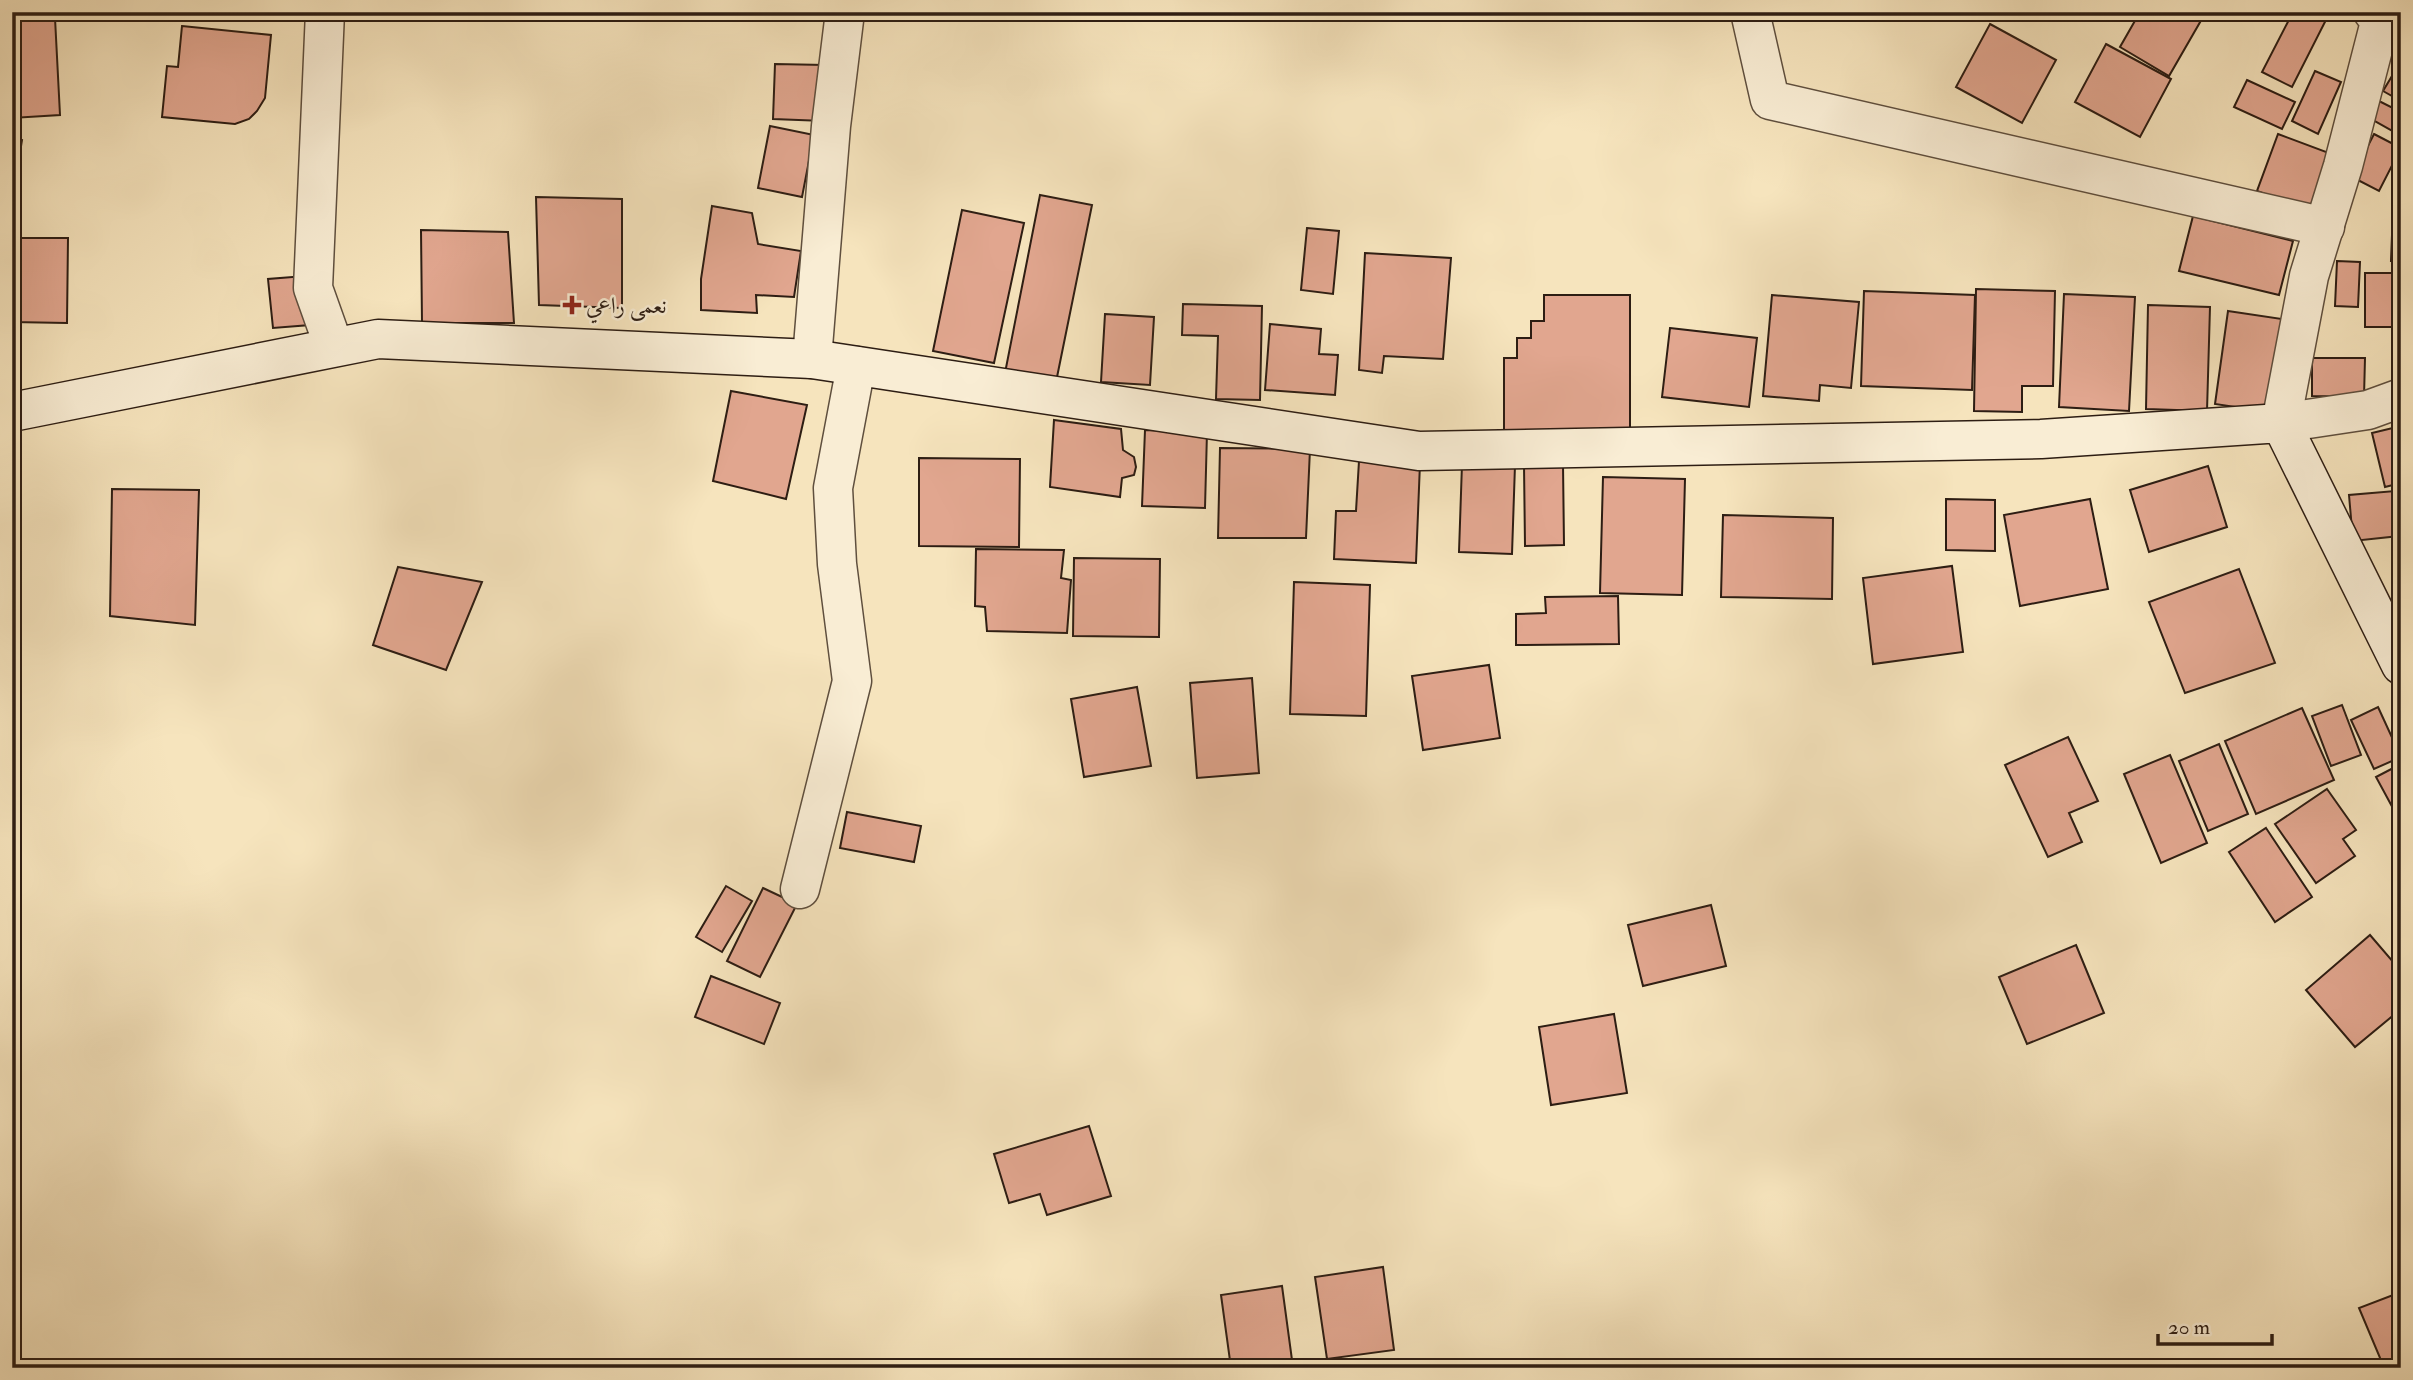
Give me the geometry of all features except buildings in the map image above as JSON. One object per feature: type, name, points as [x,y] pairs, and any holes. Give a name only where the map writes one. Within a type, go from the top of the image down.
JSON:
[{"type":"street","points":[[325,12],[313,288],[334,347]]},
{"type":"street","points":[[812,359],[831,127],[845,12]]},
{"type":"street","points":[[1750,12],[1770,100],[2325,226]]},
{"type":"street","points":[[2373,12],[2381,18],[2343,166],[2309,276],[2281,423],[2401,665]]},
{"type":"street","points":[[12,412],[379,339],[812,359],[1419,451],[2041,439],[2281,423],[2368,410],[2401,398]]},
{"type":"street","points":[[800,889],[852,681],[836,564],[833,488],[856,366]]},
{"type":"place","name":"نعمى راعي","points":[[572,305]]}]
